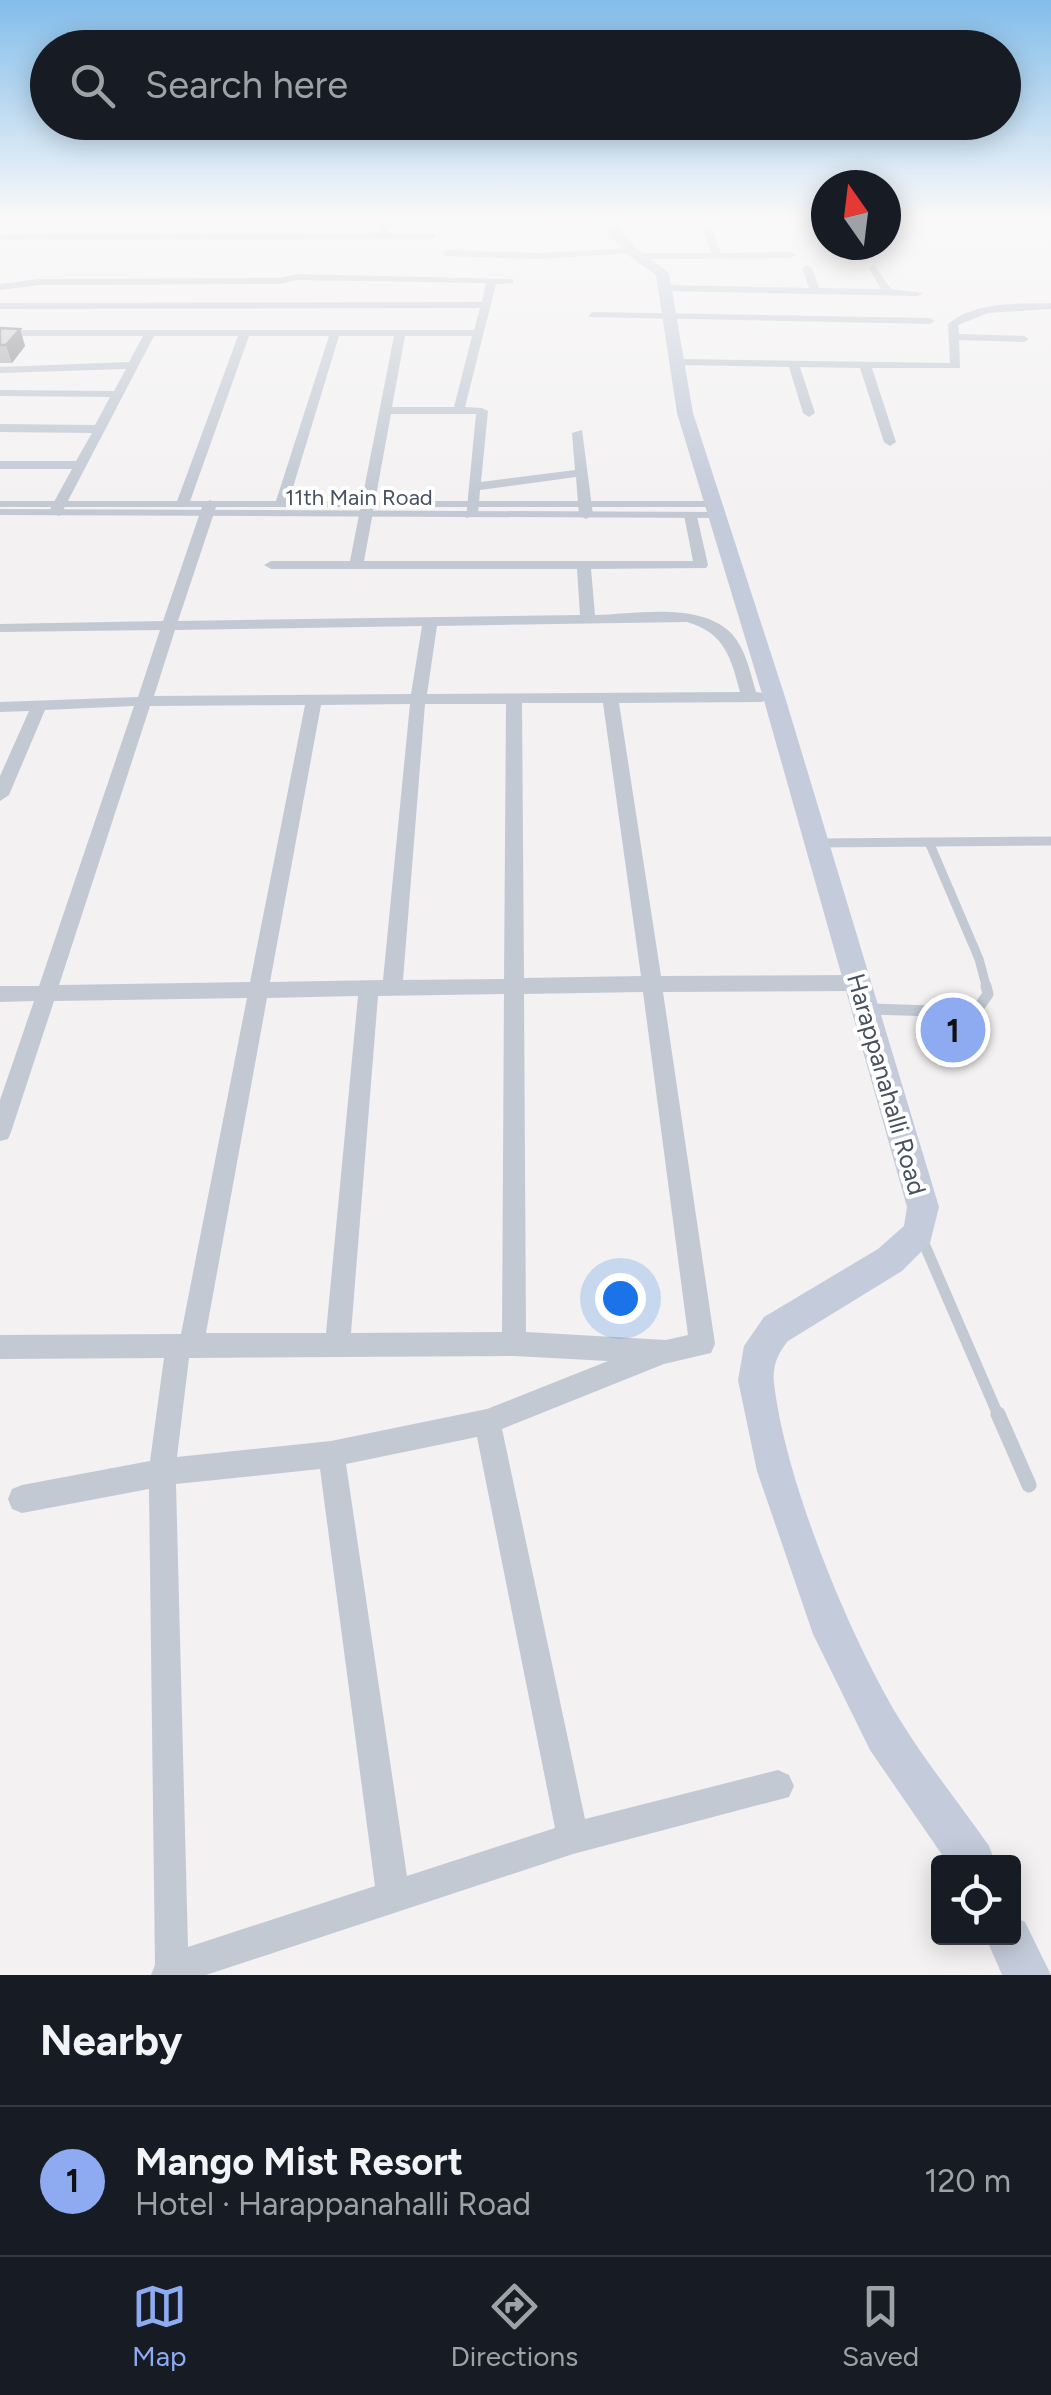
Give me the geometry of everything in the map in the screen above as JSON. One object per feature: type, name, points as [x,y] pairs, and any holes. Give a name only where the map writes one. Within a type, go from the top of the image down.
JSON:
[{"type":"street","points":[[415,333],[423,313]]},
{"type":"street","points":[[458,410],[484,313]]},
{"type":"street","points":[[592,315],[609,313]]},
{"type":"street","name":"Harappanahalli Road","points":[[669,313],[685,413],[708,511],[762,697],[816,842],[922,1207],[920,1233]]},
{"type":"street","points":[[783,313],[930,321]]},
{"type":"street","points":[[677,362],[956,366],[953,324],[975,313]]},
{"type":"street","points":[[0,332],[481,333]]},
{"type":"street","points":[[183,504],[245,332]]},
{"type":"street","points":[[58,509],[150,333]]},
{"type":"street","points":[[282,504],[335,333]]},
{"type":"street","points":[[356,566],[400,333]]},
{"type":"street","points":[[955,337],[1024,339]]},
{"type":"street","points":[[794,364],[809,413]]},
{"type":"street","points":[[0,370],[133,365]]},
{"type":"street","points":[[865,366],[890,442]]},
{"type":"street","points":[[0,393],[118,394]]},
{"type":"street","points":[[383,410],[484,413],[472,509]]},
{"type":"street","points":[[0,428],[100,429]]},
{"type":"street","points":[[578,434],[584,509]]},
{"type":"street","points":[[0,465],[80,466]]},
{"type":"street","points":[[475,487],[581,473]]},
{"type":"street","points":[[0,1132],[148,701],[208,509]]},
{"type":"street","points":[[271,565],[701,565],[708,511]]},
{"type":"street","points":[[584,566],[588,619]]},
{"type":"street","points":[[0,628],[688,618],[716,624],[762,697],[148,701],[0,708]]},
{"type":"street","points":[[337,1346],[430,622]]},
{"type":"street","points":[[514,698],[514,1344]]},
{"type":"street","points":[[22,1499],[162,1473],[330,1454],[487,1422],[666,1352],[702,1344],[610,698]]},
{"type":"street","points":[[314,700],[162,1473],[170,1972],[393,1894],[573,1838],[778,1786]]},
{"type":"street","points":[[0,794],[39,706]]},
{"type":"street","points":[[0,994],[652,984],[861,996]]},
{"type":"street","points":[[920,1233],[890,1260],[776,1329],[762,1346],[756,1380],[776,1471],[834,1638],[884,1735],[967,1855]]},
{"type":"street","points":[[0,1347],[514,1344],[666,1352]]},
{"type":"street","points":[[487,1422],[573,1838]]},
{"type":"street","points":[[330,1454],[393,1894]]},
{"type":"street","points":[[1012,1945],[1027,1975]]},
{"type":"lane","name":"11th Main Road","points":[[0,504],[58,509],[708,511]]},
{"type":"lane","name":"11th Main Road","points":[[0,512],[183,504],[208,509],[282,504],[365,509]]},
{"type":"lane","name":"11th Main Road","points":[[584,509],[708,511]]},
{"type":"lane","points":[[816,842],[1051,841]]},
{"type":"lane","points":[[861,996],[966,1012],[980,1007],[988,994],[979,959],[929,842]]},
{"type":"lane","points":[[920,1233],[1029,1485]]},
{"type":"building","points":[[0,328],[20,329],[6,345],[0,345]]},
{"type":"place","name":"Mango Mist Resort","points":[[953,1030]]}]
